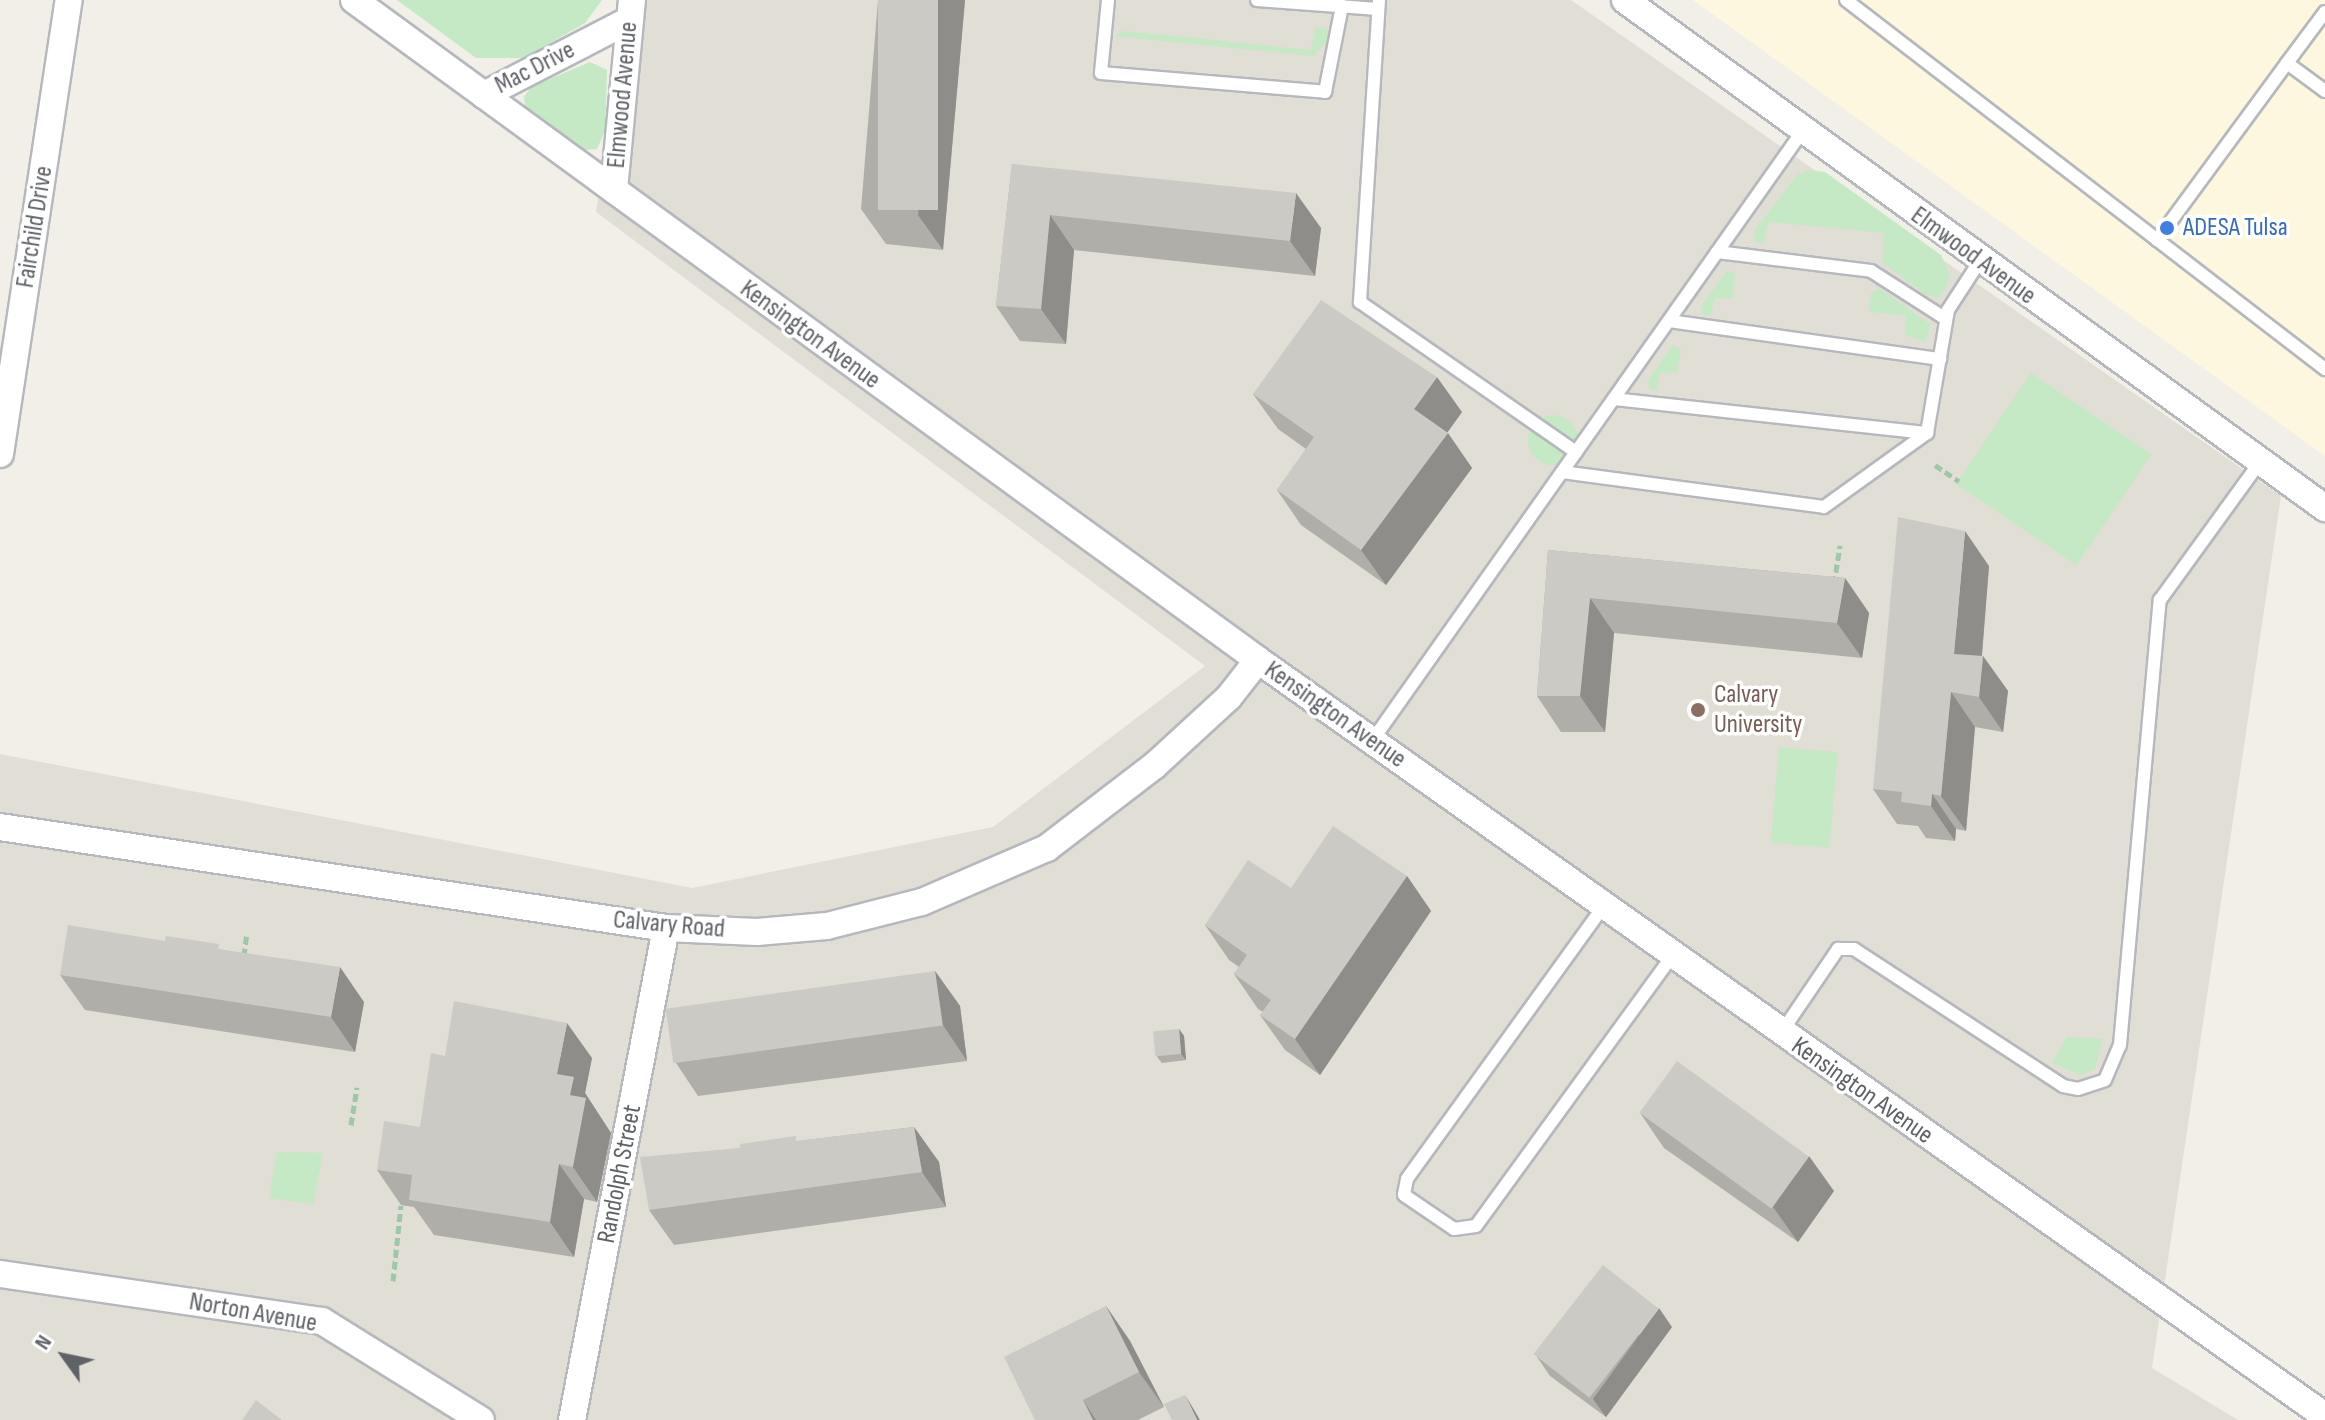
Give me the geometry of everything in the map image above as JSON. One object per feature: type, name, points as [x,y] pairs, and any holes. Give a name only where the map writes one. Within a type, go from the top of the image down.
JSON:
[{"type":"street","name":"Fairchild Drive","points":[[0,454],[69,0]]},
{"type":"street","name":"Kensington Avenue","points":[[354,0],[1258,660],[2325,1416]]},
{"type":"street","name":"Elmwood Avenue","points":[[1625,0],[1802,132],[2325,508]]},
{"type":"street","name":"Mac Drive","points":[[484,95],[630,10]]},
{"type":"street","name":"Elmwood Avenue","points":[[614,190],[630,10]]},
{"type":"street","name":"Calvary Road","points":[[0,827],[666,928],[757,932],[827,926],[922,902],[1047,848],[1103,810],[1229,697],[1258,660]]},
{"type":"street","name":"Randolph Street","points":[[572,1420],[666,928]]},
{"type":"street","name":"Norton Avenue","points":[[0,1274],[322,1321],[481,1420]]},
{"type":"lane","points":[[1108,0],[1101,73],[1325,92],[1342,6]]},
{"type":"lane","points":[[1257,0],[1342,6],[1378,4],[1360,302],[1576,452]]},
{"type":"lane","points":[[1846,0],[2325,369]]},
{"type":"lane","points":[[2157,240],[2325,12]]},
{"type":"lane","points":[[2287,63],[2325,91]]},
{"type":"lane","points":[[1372,741],[1802,132]]},
{"type":"lane","points":[[1717,252],[1871,271],[1946,319]]},
{"type":"lane","points":[[1562,472],[1824,507],[1927,433],[1946,319],[1980,261]]},
{"type":"lane","points":[[1669,321],[1940,359]]},
{"type":"lane","points":[[1614,399],[1927,433]]},
{"type":"lane","points":[[1781,1033],[1838,949],[1854,949],[2063,1086],[2078,1089],[2105,1080],[2120,1045],[2160,600],[2260,462]]},
{"type":"lane","points":[[1603,907],[1407,1179],[1404,1195],[1454,1229],[1476,1226],[1672,956]]},
{"type":"path","points":[[1935,465],[1959,481]]},
{"type":"path","points":[[1832,597],[1840,545]]},
{"type":"path","points":[[243,965],[247,933]]},
{"type":"path","points":[[351,1125],[357,1087]]},
{"type":"path","points":[[393,1281],[401,1205]]},
{"type":"shaded area","name":"Calvary University","points":[[629,0],[1571,0],[2281,496],[2152,1368],[2238,1420],[0,1420],[0,754],[692,888],[993,827],[1205,666],[596,212]]},
{"type":"shaded area","name":"ADESA Tulsa","points":[[1693,0],[2325,0],[2325,456]]},
{"type":"green space","points":[[397,0],[602,0],[585,23],[524,58],[476,58]]},
{"type":"green space","points":[[1316,27],[1327,28],[1331,37],[1313,56],[1115,36],[1122,31],[1311,50]]},
{"type":"green space","points":[[590,62],[607,70],[605,131],[597,149],[582,150],[525,108],[524,97],[531,87]]},
{"type":"green space","points":[[1810,170],[1825,172],[1941,255],[1950,276],[1943,293],[1937,298],[1925,294],[1882,262],[1884,233],[1769,222],[1763,243],[1754,242],[1755,230],[1797,175]]},
{"type":"green space","points":[[1727,271],[1735,273],[1733,298],[1715,298],[1711,314],[1704,316],[1701,306]]},
{"type":"green space","points":[[1880,289],[1930,324],[1926,342],[1905,335],[1906,315],[1869,312],[1871,293]]},
{"type":"green space","points":[[1673,345],[1681,349],[1677,372],[1660,373],[1656,390],[1650,390],[1648,380]]},
{"type":"green space","points":[[2031,373],[2151,454],[2076,565],[1956,484]]},
{"type":"green space","points":[[1553,415],[1571,422],[1578,440],[1571,458],[1553,465],[1535,458],[1528,440],[1535,422]]},
{"type":"green space","points":[[1779,747],[1838,752],[1829,848],[1771,843]]},
{"type":"green space","points":[[2067,1037],[2103,1039],[2095,1069],[2080,1075],[2052,1063]]},
{"type":"green space","points":[[277,1152],[323,1153],[313,1204],[269,1198]]},
{"type":"building","points":[[878,0],[938,0],[938,210],[878,210]]},
{"type":"building","points":[[1012,164],[1296,193],[1290,241],[1050,215],[1041,309],[996,306]]},
{"type":"building","points":[[1321,300],[1437,377],[1414,409],[1448,433],[1361,550],[1277,490],[1314,437],[1253,394]]},
{"type":"building","points":[[1898,517],[1965,531],[1954,654],[1983,656],[1979,697],[1951,692],[1941,796],[1932,794],[1931,806],[1901,802],[1902,792],[1873,789]]},
{"type":"building","points":[[1548,550],[1845,578],[1837,623],[1590,598],[1580,696],[1537,696]]},
{"type":"building","points":[[1333,826],[1407,876],[1295,1039],[1260,1015],[1271,1000],[1234,974],[1247,955],[1205,925],[1248,860],[1291,888]]},
{"type":"building","points":[[68,925],[165,941],[166,936],[219,944],[218,949],[340,967],[331,1017],[60,975]]},
{"type":"building","points":[[935,971],[943,1025],[673,1063],[666,1009]]},
{"type":"building","points":[[454,1001],[567,1023],[557,1074],[574,1077],[570,1095],[586,1098],[573,1167],[559,1164],[550,1222],[409,1200],[412,1175],[377,1170],[384,1121],[420,1127],[431,1053],[445,1056]]},
{"type":"building","points":[[1179,1029],[1181,1054],[1155,1056],[1153,1031]]},
{"type":"building","points":[[1677,1061],[1809,1157],[1771,1209],[1639,1113]]},
{"type":"building","points":[[914,1127],[922,1172],[649,1210],[640,1157],[740,1148],[740,1144],[796,1136],[796,1141]]},
{"type":"building","points":[[1603,1265],[1659,1309],[1589,1398],[1533,1354]]},
{"type":"building","points":[[1106,1306],[1139,1372],[1083,1400],[1093,1420],[1035,1420],[1004,1357]]},
{"type":"building","points":[[1185,1395],[1197,1420],[1172,1420],[1164,1404]]},
{"type":"building","points":[[256,1400],[282,1420],[242,1420]]},
{"type":"place","name":"ADESA Tulsa","points":[[2167,228]]},
{"type":"place","name":"Calvary University","points":[[1698,710]]}]
